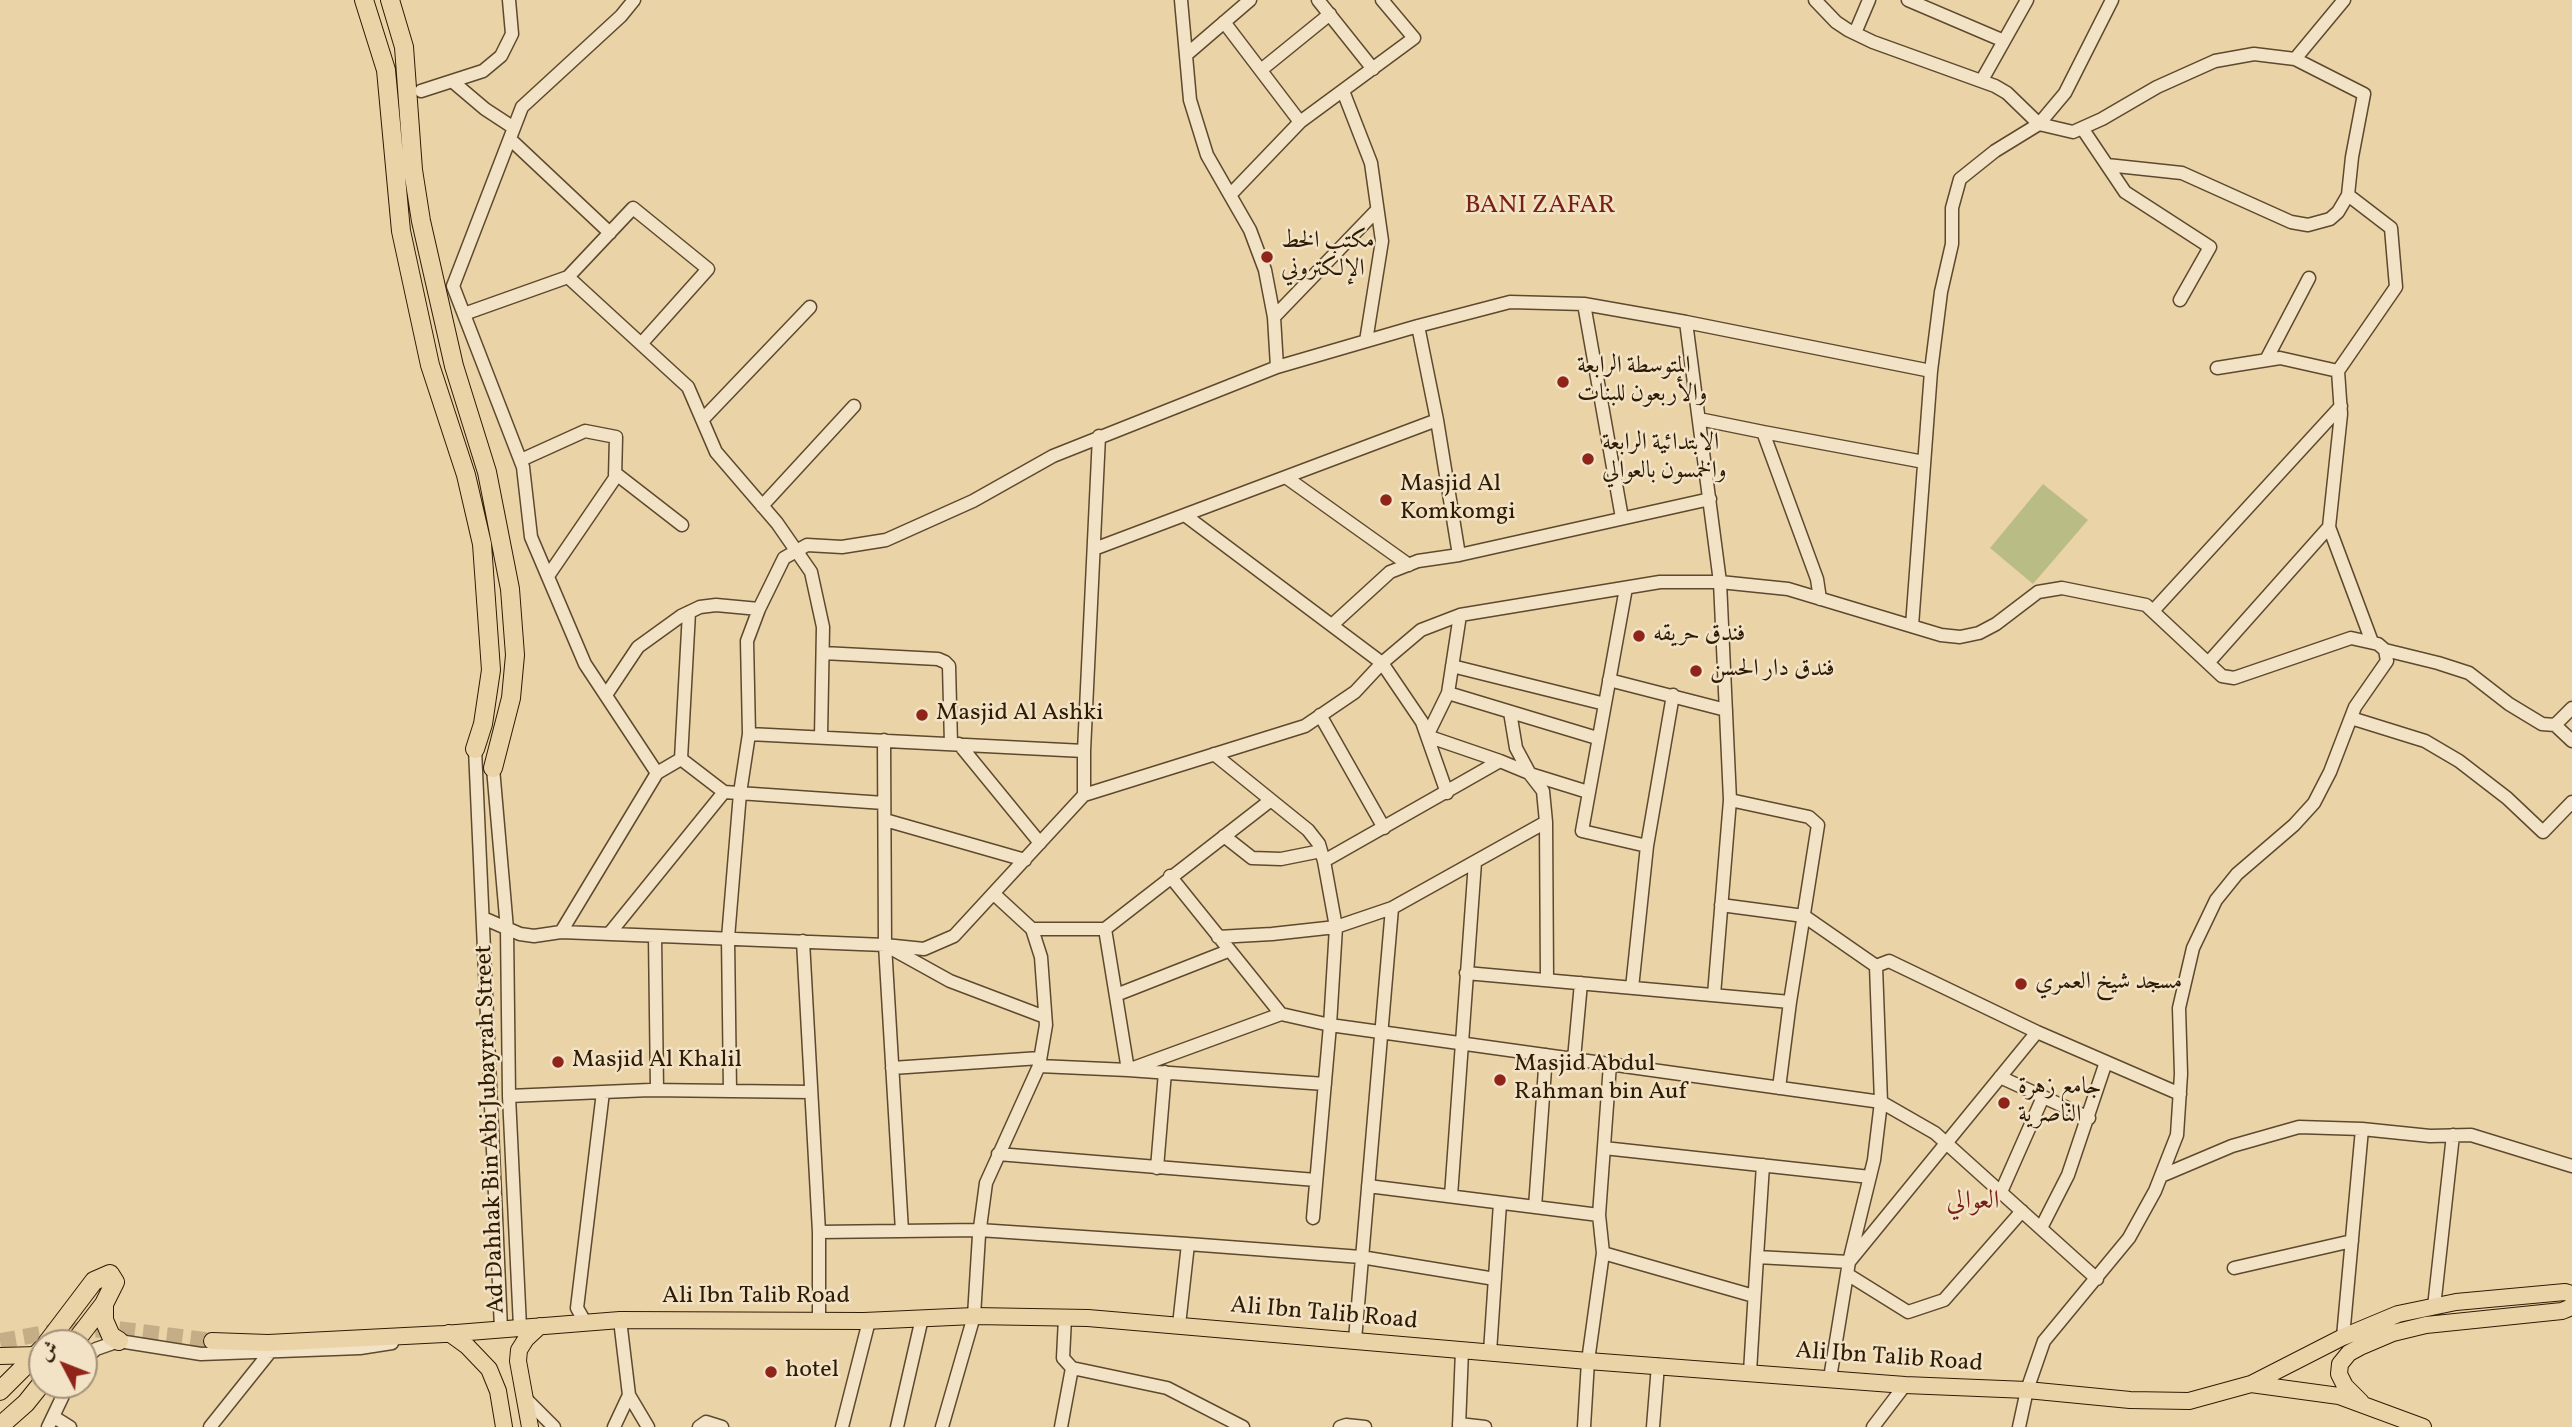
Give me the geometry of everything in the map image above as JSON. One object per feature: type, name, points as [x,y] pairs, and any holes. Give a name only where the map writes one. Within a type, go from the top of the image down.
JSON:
[{"type":"highway","points":[[364,0],[386,70],[401,231],[429,365],[466,475],[482,544],[491,670],[483,724],[475,749]]},
{"type":"highway","points":[[390,0],[404,47],[413,170],[421,221],[454,366],[487,472],[510,589],[515,655],[510,698],[493,768]]},
{"type":"highway","points":[[57,1329],[94,1281],[110,1273],[115,1282],[104,1304],[85,1329]]},
{"type":"highway","points":[[104,1304],[104,1320],[111,1336],[119,1341]]},
{"type":"highway","points":[[0,1391],[28,1361]]},
{"type":"highway","points":[[0,1426],[29,1399]]},
{"type":"main road","points":[[2251,1384],[2343,1337],[2398,1314],[2497,1298],[2565,1292],[2572,1294]]},
{"type":"main road","points":[[2365,1406],[2346,1386],[2339,1374],[2340,1364],[2349,1353],[2360,1347],[2393,1333],[2426,1325],[2562,1311],[2572,1307]]},
{"type":"main road","name":"Ali Ibn Talib Road","points":[[212,1341],[268,1343],[446,1334],[620,1320],[869,1321],[974,1315],[1066,1318],[1180,1325],[1588,1361],[1750,1371],[1905,1385],[2028,1390],[2130,1400],[2189,1401],[2251,1384],[2339,1396],[2416,1426]]},
{"type":"main road","points":[[530,1427],[518,1361],[519,1350],[540,1326]]},
{"type":"main road","points":[[446,1334],[467,1346],[489,1368],[498,1391],[504,1427]]},
{"type":"main road","points":[[0,1356],[28,1351]]},
{"type":"street","points":[[421,90],[484,71],[500,56],[512,34],[509,0]]},
{"type":"street","points":[[1181,0],[1189,100],[1207,155],[1250,230],[1265,270],[1274,317],[1277,367]]},
{"type":"street","points":[[1186,55],[1250,0]]},
{"type":"street","points":[[1318,0],[1373,69]]},
{"type":"street","points":[[1230,195],[1300,122],[1414,38],[1382,0]]},
{"type":"street","points":[[1815,0],[1836,22],[1855,33],[1873,42],[1982,80],[2007,93],[2039,124],[2073,132],[2102,119],[2157,87],[2215,61],[2254,54],[2295,59],[2364,94],[2348,195],[2338,212],[2330,219],[2308,225],[2291,222],[2182,173],[2107,165]]},
{"type":"street","points":[[1855,33],[1869,0]]},
{"type":"street","points":[[1908,0],[2004,41]]},
{"type":"street","points":[[1982,80],[2027,0]]},
{"type":"street","points":[[1912,626],[1931,371],[1941,292],[1952,244],[1952,208],[1961,179],[1995,151],[2039,124],[2065,93],[2112,0]]},
{"type":"street","points":[[2295,59],[2344,0]]},
{"type":"street","points":[[632,1],[621,16],[522,107],[453,286],[521,460],[531,537],[585,664],[657,773]]},
{"type":"street","points":[[1261,70],[1330,15]]},
{"type":"street","points":[[1224,22],[1300,122]]},
{"type":"street","points":[[452,81],[512,134],[610,233]]},
{"type":"street","points":[[1343,91],[1371,163],[1382,241],[1366,341]]},
{"type":"street","points":[[2082,128],[2125,192],[2210,247],[2180,300]]},
{"type":"street","points":[[2348,195],[2391,228],[2396,287],[2338,370],[2340,406],[2329,527],[2372,642]]},
{"type":"street","points":[[464,314],[568,277],[634,208],[708,269],[641,344]]},
{"type":"street","points":[[1274,317],[1377,210]]},
{"type":"street","points":[[568,277],[688,387],[716,452],[762,506],[811,572],[823,627],[821,737]]},
{"type":"street","points":[[2266,360],[2309,278]]},
{"type":"street","points":[[730,1091],[728,938],[740,793],[749,734],[747,641],[784,558],[807,545],[842,547],[886,540],[973,501],[1053,456],[1277,367],[1510,302],[1584,304],[1931,371]]},
{"type":"street","points":[[1584,304],[1622,518]]},
{"type":"street","points":[[702,419],[810,307]]},
{"type":"street","points":[[1686,322],[1720,582],[1730,800],[1714,995]]},
{"type":"street","points":[[1418,326],[1437,420],[1459,555]]},
{"type":"street","points":[[2217,368],[2280,358],[2338,370]]},
{"type":"street","points":[[762,506],[854,406]]},
{"type":"street","points":[[2153,611],[2340,406]]},
{"type":"street","points":[[1699,419],[1924,462]]},
{"type":"street","points":[[1094,549],[1437,420]]},
{"type":"street","points":[[521,460],[585,431],[616,437],[615,478],[548,576]]},
{"type":"street","points":[[1763,432],[1817,579],[1820,599]]},
{"type":"street","points":[[1084,795],[1083,751],[1100,436]]},
{"type":"street","points":[[615,473],[682,525]]},
{"type":"street","points":[[1287,478],[1409,565]]},
{"type":"street","points":[[1332,625],[1390,572],[1409,565],[1710,499]]},
{"type":"street","points":[[1186,516],[1382,663],[1422,722],[1447,793]]},
{"type":"street","points":[[2208,663],[2329,527]]},
{"type":"street","points":[[483,918],[507,929],[534,936],[561,932],[803,941],[924,949],[954,936],[1084,795],[1305,726],[1355,692],[1382,663],[1421,630],[1460,615],[1660,582],[1720,582],[1788,589],[1941,635],[1960,637],[1979,633],[1996,624],[2038,592],[2062,588],[2146,605],[2222,676],[2234,678],[2351,638],[2372,642],[2385,650],[2469,673],[2509,704],[2542,724],[2555,725],[2572,741]]},
{"type":"street","points":[[1626,588],[1582,831],[1647,846]]},
{"type":"street","points":[[606,695],[638,647],[690,612],[716,604],[759,609]]},
{"type":"street","points":[[681,759],[690,612]]},
{"type":"street","points":[[1427,736],[1448,693],[1460,615]]},
{"type":"street","points":[[2020,1427],[2028,1390],[2044,1341],[2129,1238],[2161,1176],[2177,1135],[2180,1094],[2179,1008],[2193,948],[2216,900],[2237,874],[2294,825],[2314,803],[2330,772],[2354,707],[2387,661],[2385,650]]},
{"type":"street","points":[[823,653],[938,659],[945,662],[949,666],[955,744],[1040,843]]},
{"type":"street","points":[[1452,666],[1605,704]]},
{"type":"street","points":[[1609,680],[1726,710]]},
{"type":"street","points":[[1448,693],[1597,738]]},
{"type":"street","points":[[1632,988],[1647,846],[1673,695]]},
{"type":"street","points":[[2555,725],[2572,708]]},
{"type":"street","points":[[1510,712],[1516,748],[1543,791],[1546,822],[1547,980]]},
{"type":"street","points":[[1320,715],[1384,828]]},
{"type":"street","points":[[2351,718],[2425,741],[2459,761],[2507,797],[2543,832],[2572,802]]},
{"type":"street","points":[[749,734],[1083,751]]},
{"type":"street","points":[[1427,736],[1588,792]]},
{"type":"street","points":[[884,740],[885,945],[902,1231]]},
{"type":"street","points":[[475,749],[500,1328]]},
{"type":"street","points":[[1214,754],[1308,830],[1319,844],[1323,856],[1336,927],[1313,1218]]},
{"type":"street","points":[[561,932],[657,773],[681,759]]},
{"type":"street","points":[[681,759],[724,792],[884,803]]},
{"type":"street","points":[[1224,836],[1252,858],[1323,856],[1384,828],[1500,761]]},
{"type":"street","name":"Ad Dahhak Bin Abi Jubayrah Street","points":[[493,768],[507,929],[509,1096],[520,1327]]},
{"type":"street","points":[[609,934],[724,792]]},
{"type":"street","points":[[1032,929],[1105,929],[1271,800]]},
{"type":"street","points":[[1730,800],[1810,817],[1818,825],[1779,1088]]},
{"type":"street","points":[[885,820],[1025,860]]},
{"type":"street","points":[[1218,937],[1336,927],[1392,908],[1546,822]]},
{"type":"street","points":[[1451,1196],[1475,863]]},
{"type":"street","points":[[1170,876],[1281,1014]]},
{"type":"street","points":[[942,1427],[974,1315],[979,1230],[986,1183],[1040,1062],[1045,1017],[1041,957],[1032,929],[994,894]]},
{"type":"street","points":[[1721,905],[1804,916],[1876,966]]},
{"type":"street","points":[[1354,1340],[1392,908]]},
{"type":"street","points":[[1105,929],[1128,1070]]},
{"type":"street","points":[[655,936],[657,1090]]},
{"type":"street","points":[[803,941],[819,1232],[819,1321]]},
{"type":"street","points":[[885,945],[950,981],[1045,1017]]},
{"type":"street","points":[[1116,995],[1228,951]]},
{"type":"street","points":[[1876,966],[1889,961],[2037,1032],[2180,1094]]},
{"type":"street","points":[[1830,1378],[1848,1268],[1870,1177],[1881,1102],[1876,966]]},
{"type":"street","points":[[1466,973],[1790,1002]]},
{"type":"street","points":[[1574,1059],[1581,983]]},
{"type":"street","points":[[1128,1070],[1281,1014],[1330,1025],[1881,1102],[1935,1133],[2097,1279]]},
{"type":"street","points":[[1848,1268],[2037,1032]]},
{"type":"street","points":[[1535,1207],[1546,1055]]},
{"type":"street","points":[[892,1068],[1040,1062],[1325,1084]]},
{"type":"street","points":[[2041,1228],[2068,1175],[2106,1062]]},
{"type":"street","points":[[1584,1427],[1588,1361],[1602,1253],[1599,1215],[1610,1065]]},
{"type":"street","points":[[1157,1168],[1165,1072]]},
{"type":"street","points":[[2000,1077],[2089,1118]]},
{"type":"street","points":[[509,1096],[657,1090],[811,1092]]},
{"type":"street","points":[[585,1322],[577,1308],[603,1092]]},
{"type":"street","points":[[2001,1192],[2043,1097]]},
{"type":"street","points":[[2161,1176],[2232,1146],[2299,1127],[2362,1129],[2430,1136],[2471,1135],[2572,1166]]},
{"type":"street","points":[[2343,1337],[2362,1129]]},
{"type":"street","points":[[2434,1307],[2453,1135]]},
{"type":"street","points":[[1604,1148],[1870,1177]]},
{"type":"street","points":[[998,1154],[1316,1180]]},
{"type":"street","points":[[1750,1371],[1763,1165]]},
{"type":"street","points":[[1368,1186],[1599,1215]]},
{"type":"street","points":[[1490,1352],[1500,1203]]},
{"type":"street","points":[[1757,1257],[1848,1268],[1908,1312],[1944,1300],[2022,1211]]},
{"type":"street","points":[[819,1232],[979,1230],[1188,1244],[1361,1257],[1495,1279]]},
{"type":"street","points":[[2234,1268],[2352,1241]]},
{"type":"street","points":[[1180,1325],[1188,1244]]},
{"type":"street","points":[[1602,1253],[1754,1296]]},
{"type":"street","points":[[897,1427],[922,1318]]},
{"type":"street","points":[[1066,1318],[1063,1357],[1072,1368],[1167,1388],[1244,1427]]},
{"type":"street","points":[[620,1320],[629,1395],[648,1427]]},
{"type":"street","points":[[842,1427],[869,1321]]},
{"type":"street","points":[[98,1348],[119,1341],[201,1354],[270,1352],[360,1348],[446,1334]]},
{"type":"street","points":[[1462,1350],[1459,1426],[1485,1427]]},
{"type":"street","points":[[210,1427],[270,1352]]},
{"type":"street","points":[[1653,1427],[1658,1365]]},
{"type":"street","points":[[1061,1427],[1072,1368]]},
{"type":"street","points":[[1873,1427],[1905,1385]]},
{"type":"street","points":[[614,1427],[629,1395]]},
{"type":"street","points":[[524,1397],[554,1427]]},
{"type":"street","points":[[62,1399],[51,1422],[69,1427]]},
{"type":"street","points":[[699,1427],[706,1422],[722,1427]]},
{"type":"street","points":[[1340,1427],[1365,1427]]},
{"type":"green space","points":[[2043,484],[2088,520],[2033,584],[1990,548]]},
{"type":"tunnel","points":[[0,1341],[58,1331],[118,1329],[212,1341]]},
{"type":"place","name":"مكتب الخط الإلكتروني","points":[[1267,257]]},
{"type":"place","name":"المتوسطة الرابعة والأربعون للبنات","points":[[1563,382]]},
{"type":"place","name":"الابتدائية الرابعة والخمسون بالعوالي","points":[[1588,459]]},
{"type":"place","name":"Masjid Al Komkomgi","points":[[1386,500]]},
{"type":"place","name":"فندق حريقه","points":[[1639,636]]},
{"type":"place","name":"فندق دار الحسن","points":[[1696,671]]},
{"type":"place","name":"Masjid Al Ashki","points":[[922,715]]},
{"type":"place","name":"مسجد شيخ العمري","points":[[2021,984]]},
{"type":"place","name":"Masjid Al Khalil","points":[[558,1062]]},
{"type":"place","name":"Masjid Abdul Rahman bin Auf","points":[[1500,1080]]},
{"type":"place","name":"جامع زهرة الناصرية","points":[[2004,1103]]},
{"type":"place","name":"hotel","points":[[771,1372]]},
{"type":"district","name":"BANI ZAFAR","points":[[1540,207]]},
{"type":"district","name":"العوالي","points":[[1973,1203]]}]
